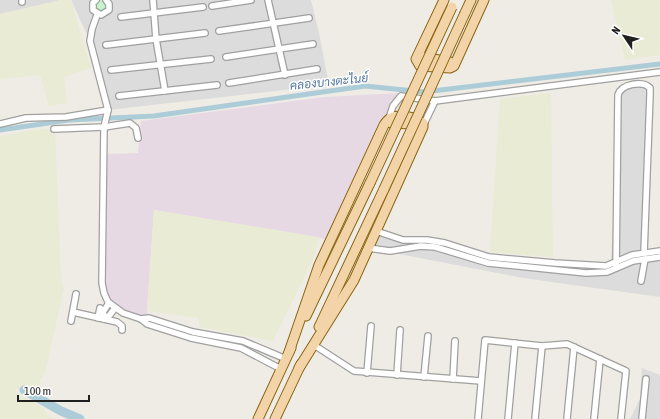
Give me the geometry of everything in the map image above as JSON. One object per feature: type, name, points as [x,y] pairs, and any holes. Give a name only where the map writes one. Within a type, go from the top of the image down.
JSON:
[{"type":"main road","points":[[444,0],[421,48],[421,55],[424,58],[451,62],[458,57],[484,0]]},
{"type":"main road","points":[[275,419],[384,189],[471,0]]},
{"type":"main road","points":[[258,419],[370,183],[453,3]]},
{"type":"main road","points":[[287,356],[319,265],[387,122],[393,117],[414,118],[421,121],[423,127],[356,276],[299,368]]},
{"type":"main road","points":[[387,122],[418,127],[419,136]]},
{"type":"main road","points":[[326,250],[323,259],[325,263],[329,263],[336,255]]},
{"type":"main road","points":[[346,270],[348,278],[356,276]]},
{"type":"street","points":[[97,15],[104,15],[109,10],[107,0]]},
{"type":"street","points":[[153,0],[156,39],[166,91]]},
{"type":"street","points":[[212,6],[251,0]]},
{"type":"street","points":[[268,0],[285,74]]},
{"type":"street","points":[[93,1],[93,10],[97,15]]},
{"type":"street","points":[[120,17],[203,7]]},
{"type":"street","points":[[97,15],[92,28],[90,41],[107,112],[105,125],[102,283],[104,293],[109,303],[115,308],[141,319],[149,318],[192,335],[241,348],[281,369]]},
{"type":"street","points":[[219,31],[308,18]]},
{"type":"street","points":[[106,45],[205,33]]},
{"type":"street","points":[[226,57],[313,44]]},
{"type":"street","points":[[111,70],[211,59]]},
{"type":"street","points":[[229,83],[318,69]]},
{"type":"street","points":[[387,122],[393,106],[401,96],[435,100],[660,72]]},
{"type":"street","points":[[616,268],[618,95],[622,88],[644,84],[650,88],[650,95],[644,256],[641,282]]},
{"type":"street","points":[[119,96],[217,85]]},
{"type":"street","points":[[423,127],[435,100]]},
{"type":"street","points":[[0,124],[26,118],[66,117],[107,112]]},
{"type":"street","points":[[54,129],[132,124],[136,128],[138,138]]},
{"type":"street","points":[[376,231],[403,240],[427,240],[444,244],[488,263],[591,273],[607,272],[644,256],[660,251]]},
{"type":"street","points":[[402,248],[403,240]]},
{"type":"street","points":[[368,248],[390,251],[421,246],[435,247],[473,256],[602,266],[617,261],[644,256],[660,257]]},
{"type":"street","points":[[554,270],[555,263]]},
{"type":"street","points":[[71,321],[76,294]]},
{"type":"street","points":[[102,318],[103,312],[109,303]]},
{"type":"street","points":[[100,308],[102,318]]},
{"type":"street","points":[[102,318],[109,316],[115,308]]},
{"type":"street","points":[[73,312],[117,322],[122,326],[122,330]]},
{"type":"street","points":[[368,372],[371,326]]},
{"type":"street","points":[[397,375],[400,330]]},
{"type":"street","points":[[192,335],[243,341],[287,356]]},
{"type":"street","points":[[424,377],[428,336]]},
{"type":"street","points":[[478,419],[485,340],[542,346],[567,344],[626,371],[621,419]]},
{"type":"street","points":[[241,348],[243,341]]},
{"type":"street","points":[[453,379],[455,341]]},
{"type":"street","points":[[508,419],[515,343]]},
{"type":"street","points":[[314,345],[354,372],[481,381]]},
{"type":"street","points":[[535,419],[542,346]]},
{"type":"street","points":[[567,419],[574,347]]},
{"type":"street","points":[[594,419],[600,359]]},
{"type":"street","points":[[642,419],[646,379]]},
{"type":"shaded area","points":[[0,0],[61,0],[0,14]]},
{"type":"shaded area","points":[[71,0],[311,0],[329,85],[108,110],[90,41]]},
{"type":"shaded area","points":[[650,82],[645,251],[660,250],[660,297],[523,278],[368,248],[376,231],[403,240],[428,240],[474,253],[555,263],[611,263],[620,87]]},
{"type":"shaded area","points":[[398,93],[389,118],[331,240],[154,210],[147,311],[149,318],[123,313],[109,303],[106,286],[107,154],[138,153],[141,121],[325,97]]},
{"type":"shaded area","points":[[642,368],[660,375],[660,419],[630,419],[640,399]]},
{"type":"green space","points":[[61,0],[71,0],[91,68],[64,77],[67,103],[49,106],[40,75],[0,79],[0,14]]},
{"type":"green space","points":[[96,0],[106,0],[109,7],[97,15],[93,3]]},
{"type":"green space","points":[[611,0],[660,0],[660,55],[625,60]]},
{"type":"green space","points":[[551,93],[553,257],[490,252],[500,99]]},
{"type":"green space","points":[[40,129],[55,129],[61,280],[64,288],[45,373],[40,380],[42,394],[26,385],[14,391],[43,408],[47,415],[56,419],[0,419],[0,136]]},
{"type":"green space","points":[[154,210],[319,237],[314,257],[273,341],[200,327],[198,318],[147,311]]},
{"type":"waterway","name":"คลองบางตะไนย์","points":[[0,130],[69,120],[154,116],[365,86],[424,92],[660,64]]},
{"type":"waterway","points":[[24,390],[61,411],[80,419]]}]
